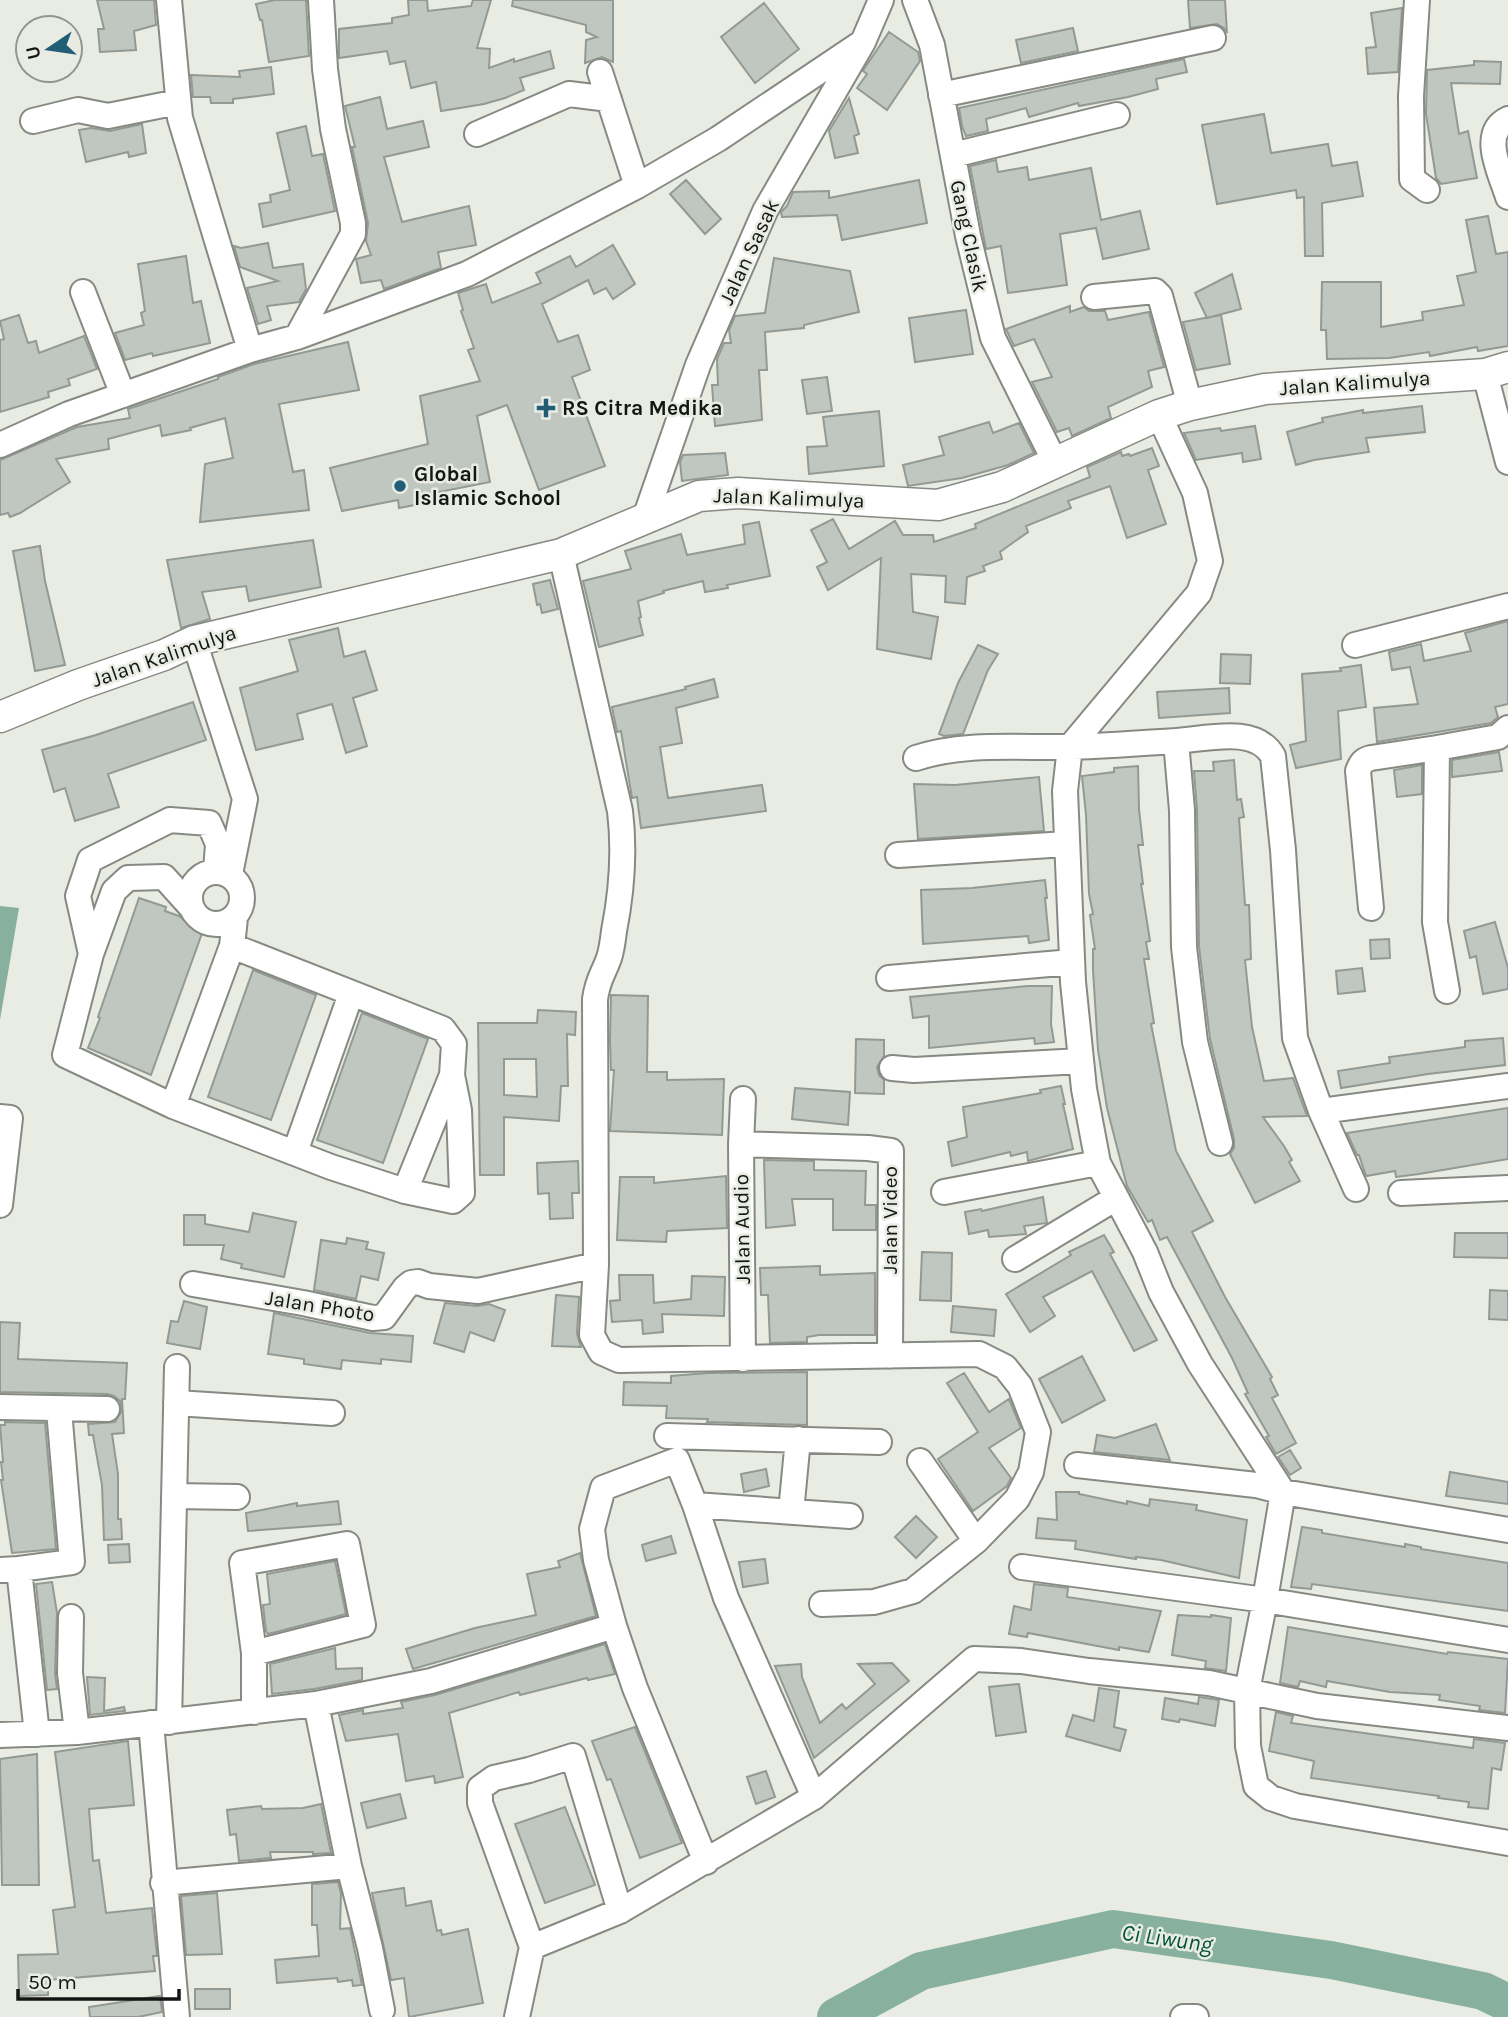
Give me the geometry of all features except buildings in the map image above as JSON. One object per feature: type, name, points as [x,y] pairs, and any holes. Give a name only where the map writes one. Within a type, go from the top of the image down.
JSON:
[{"type":"street","points":[[169,0],[180,118],[250,350]]},
{"type":"street","points":[[297,337],[353,234],[333,130],[325,69],[321,0]]},
{"type":"street","name":"Jalan Sasak","points":[[645,518],[698,365],[765,211],[863,41],[881,0]]},
{"type":"street","name":"Gang Clasik","points":[[915,0],[932,45],[968,236],[993,338],[1055,462]]},
{"type":"street","points":[[1417,0],[1411,96],[1412,179],[1427,190]]},
{"type":"street","points":[[941,95],[1213,38]]},
{"type":"street","points":[[0,444],[69,414],[250,350],[297,337],[467,274],[637,186],[718,139],[863,41]]},
{"type":"street","points":[[600,72],[637,186]]},
{"type":"street","points":[[477,134],[569,94],[609,99]]},
{"type":"street","points":[[33,121],[78,110],[108,116],[178,102]]},
{"type":"street","points":[[953,155],[1117,115]]},
{"type":"street","points":[[1508,119],[1503,120],[1493,135],[1493,149],[1508,197]]},
{"type":"street","points":[[1094,297],[1155,291],[1160,296],[1190,405]]},
{"type":"street","points":[[83,292],[123,395]]},
{"type":"street","points":[[1497,370],[1508,462]]},
{"type":"street","name":"Jalan Kalimulya","points":[[0,717],[194,641],[561,555],[699,496],[738,493],[938,505],[1002,487],[1159,415],[1190,405],[1265,389],[1497,370]]},
{"type":"street","points":[[1159,415],[1195,493],[1210,561],[1199,593],[1070,747],[1065,791],[1072,962],[1084,1090],[1098,1164],[1200,1364],[1283,1492],[1247,1691],[1248,1746],[1256,1786],[1271,1798],[1295,1806],[1508,1843]]},
{"type":"street","points":[[561,555],[620,811],[623,839],[623,870],[616,920],[609,957],[597,979],[595,999],[596,1265],[592,1335],[601,1352],[619,1360],[979,1353],[1005,1367],[1020,1386],[1038,1433],[1031,1472],[1017,1499],[975,1541],[913,1591],[874,1602],[822,1604]]},
{"type":"street","points":[[1354,645],[1508,606]]},
{"type":"street","points":[[194,641],[245,799],[223,872]]},
{"type":"street","points":[[1371,908],[1358,771],[1360,764],[1371,758],[1498,737],[1508,728]]},
{"type":"street","points":[[916,758],[963,748],[1070,747],[1242,736],[1267,745],[1273,756],[1283,850],[1296,1038],[1321,1111],[1356,1189]]},
{"type":"street","points":[[1176,741],[1182,810],[1184,947],[1195,1042],[1220,1143]]},
{"type":"street","points":[[1437,748],[1435,922],[1447,991]]},
{"type":"street","points":[[91,954],[78,896],[90,860],[170,820],[209,823],[218,844],[223,872]]},
{"type":"street","points":[[898,855],[1066,844]]},
{"type":"street","points":[[192,908],[191,892],[197,878],[223,872],[236,880],[242,898],[241,909],[235,918],[228,922],[209,924],[199,918],[164,877],[128,878],[114,891],[91,954],[65,1055],[173,1106],[331,1167],[405,1191],[453,1201],[461,1193],[459,1110],[452,1075],[454,1044],[443,1029],[232,946]]},
{"type":"street","points":[[173,1106],[232,946],[235,918]]},
{"type":"street","points":[[889,978],[1072,962]]},
{"type":"street","points":[[295,1152],[351,994]]},
{"type":"street","points":[[892,1068],[914,1070],[1081,1061]]},
{"type":"street","points":[[405,1191],[452,1075]]},
{"type":"street","points":[[1321,1111],[1508,1086]]},
{"type":"street","name":"Jalan Audio","points":[[743,1099],[743,1359]]},
{"type":"street","points":[[0,1117],[10,1118],[0,1205]]},
{"type":"street","name":"Jalan Video","points":[[741,1144],[891,1151],[890,1356]]},
{"type":"street","points":[[944,1192],[1098,1164]]},
{"type":"street","points":[[1401,1193],[1508,1188]]},
{"type":"street","points":[[1015,1259],[1116,1198]]},
{"type":"street","name":"Jalan Photo","points":[[193,1284],[373,1318],[384,1317],[405,1287],[411,1283],[478,1291],[596,1265]]},
{"type":"street","points":[[177,1367],[174,1496],[160,1723],[163,1883],[177,2017]]},
{"type":"street","points":[[176,1403],[332,1413]]},
{"type":"street","points":[[0,1407],[107,1409]]},
{"type":"street","points":[[37,1734],[9,1570],[72,1562],[59,1410]]},
{"type":"street","points":[[667,1436],[879,1442]]},
{"type":"street","points":[[791,1512],[799,1439]]},
{"type":"street","points":[[706,1862],[635,1688],[614,1626],[596,1560],[592,1529],[603,1488],[677,1460],[726,1598],[814,1797]]},
{"type":"street","points":[[920,1461],[975,1541]]},
{"type":"street","points":[[1077,1465],[1256,1485],[1283,1492],[1508,1530]]},
{"type":"street","points":[[174,1496],[237,1497]]},
{"type":"street","points":[[695,1505],[850,1516]]},
{"type":"street","points":[[254,1653],[363,1625],[347,1544],[242,1563],[254,1653],[254,1712]]},
{"type":"street","points":[[1022,1567],[1265,1600],[1508,1640]]},
{"type":"street","points":[[71,1618],[70,1673],[77,1732]]},
{"type":"street","points":[[0,1735],[77,1732],[316,1704],[431,1681],[614,1626]]},
{"type":"street","points":[[533,1947],[621,1911],[814,1797],[974,1659],[1021,1661],[1209,1683],[1317,1706],[1508,1727]]},
{"type":"street","points":[[316,1704],[382,2010]]},
{"type":"street","points":[[517,2017],[533,1947],[480,1803],[481,1788],[494,1778],[573,1756],[621,1911]]},
{"type":"street","points":[[163,1883],[349,1866]]},
{"type":"street","points":[[1183,2017],[1196,2017]]},
{"type":"shaded area","points":[[0,906],[19,908],[0,1020]]},
{"type":"waterway","name":"Ci Liwung","points":[[836,2017],[921,1971],[1113,1929],[1331,1960],[1483,1991],[1508,2003]]},
{"type":"place","name":"RS Citra Medika","points":[[546,408]]},
{"type":"place","name":"Global Islamic School","points":[[400,486]]}]
